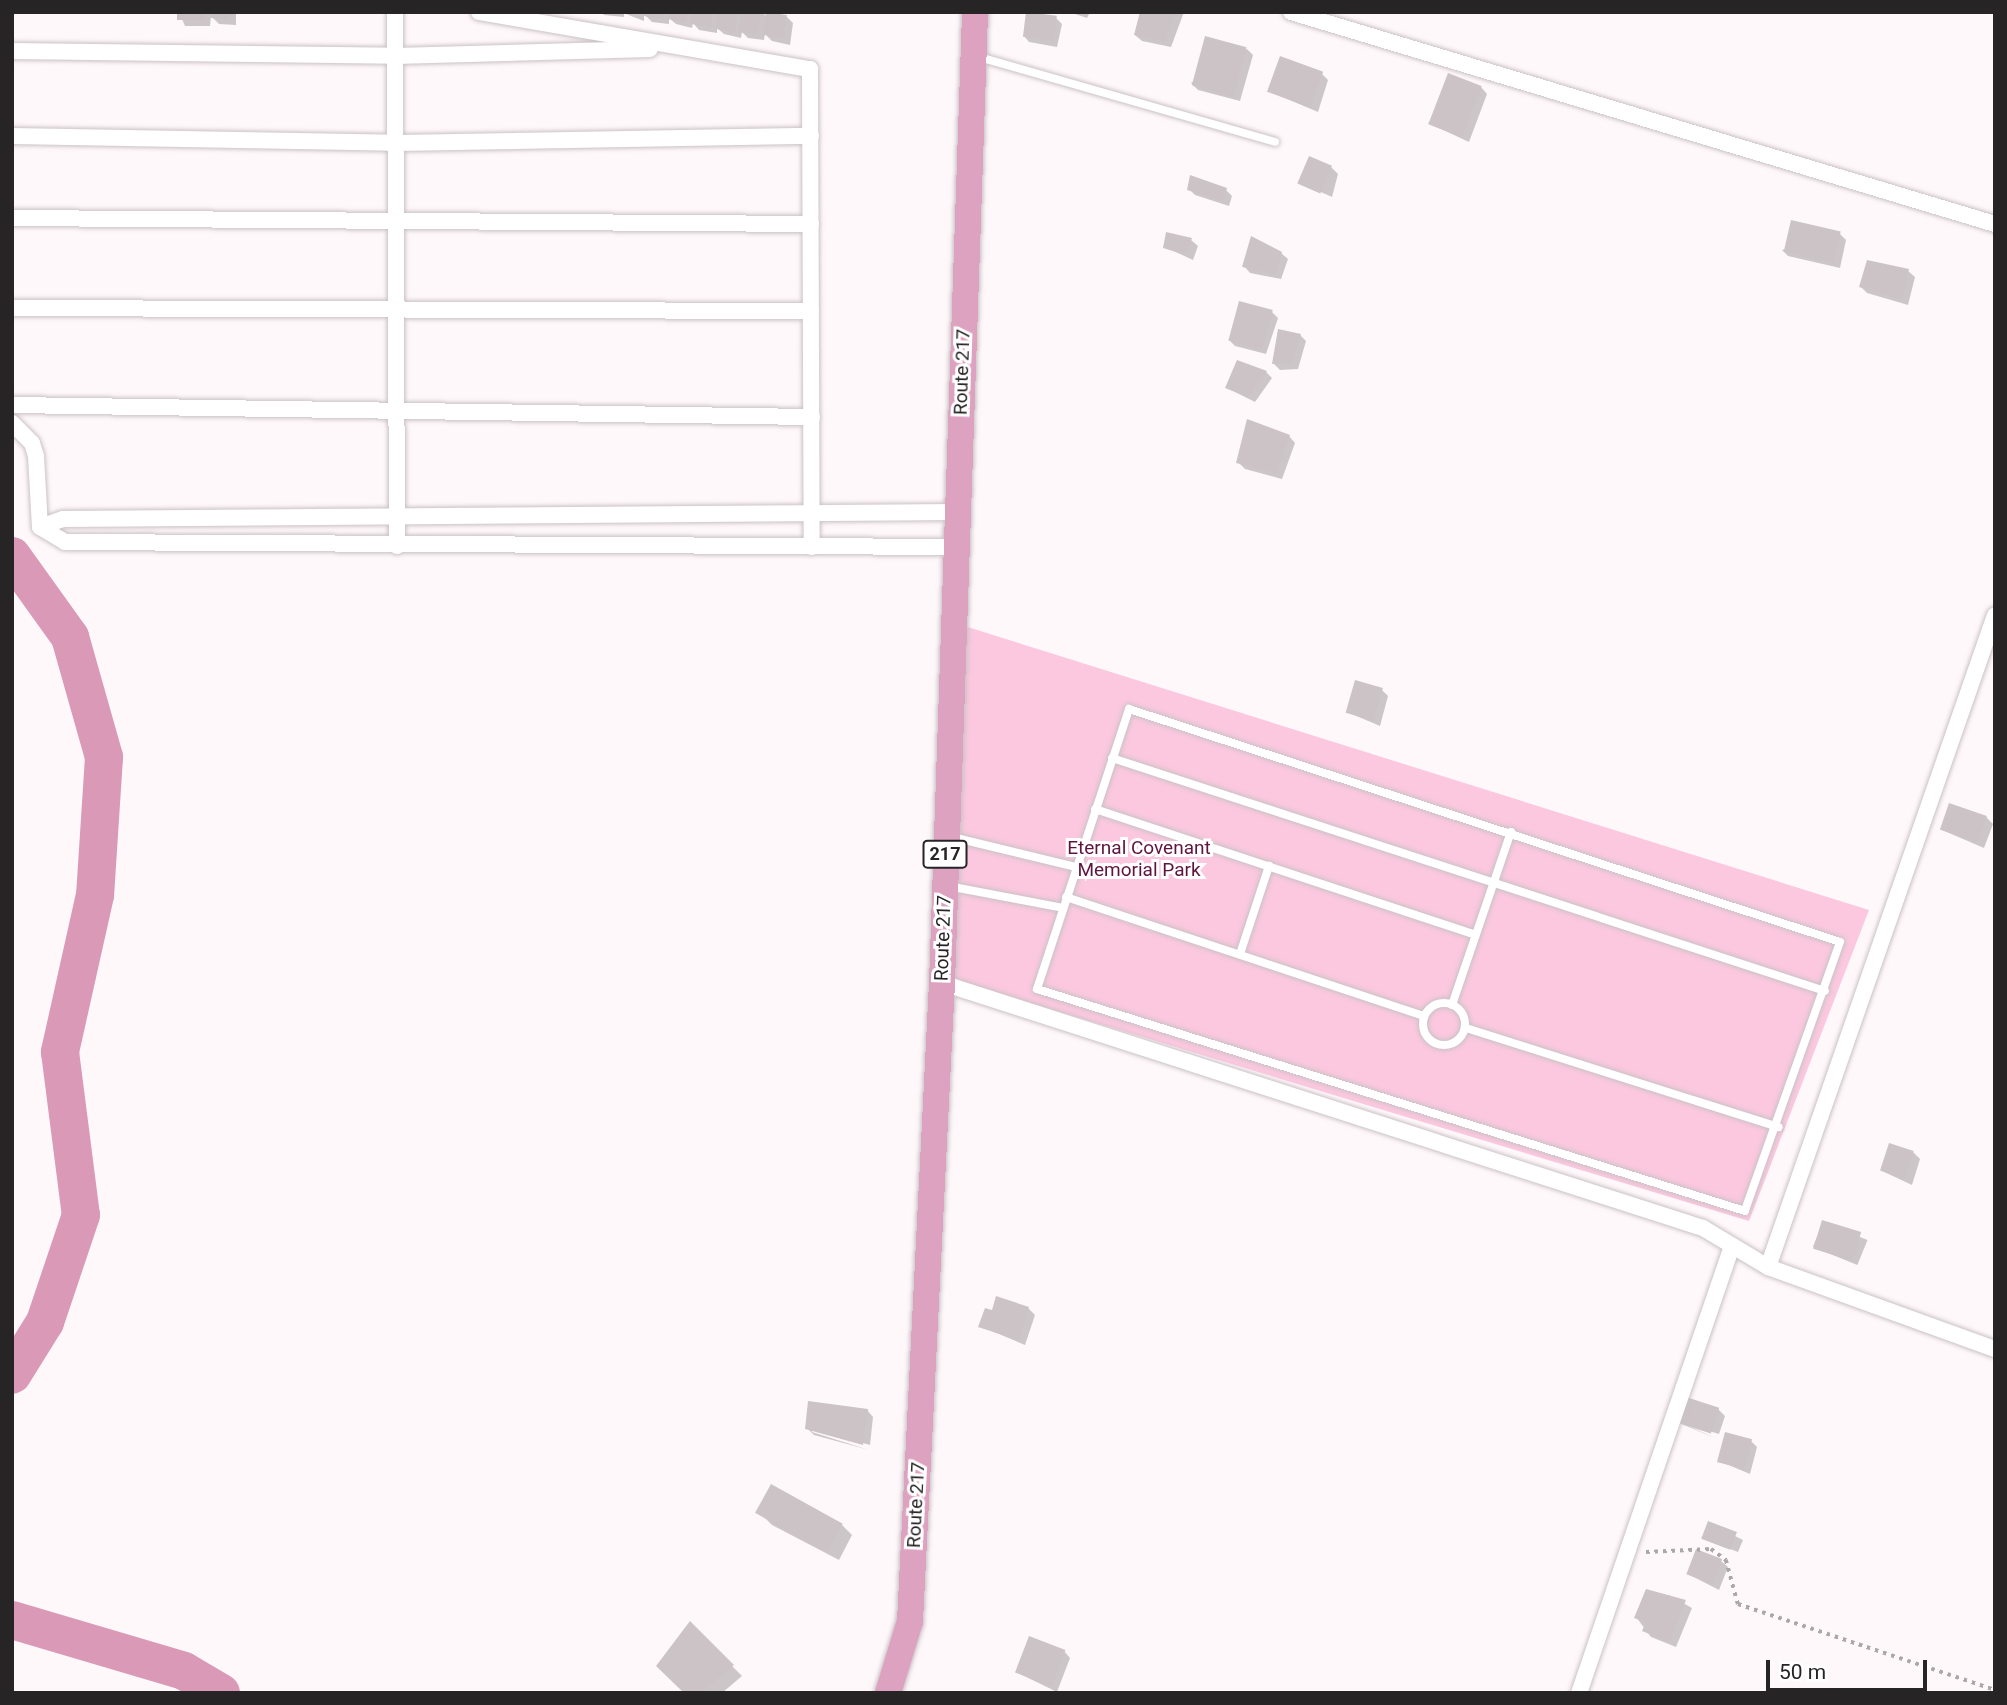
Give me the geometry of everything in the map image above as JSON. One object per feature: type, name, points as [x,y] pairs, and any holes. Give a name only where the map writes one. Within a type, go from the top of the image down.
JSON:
[{"type":"main road","name":"Route 217","points":[[888,1693],[911,1621],[942,983],[975,12]]},
{"type":"street","points":[[395,12],[397,546]]},
{"type":"street","points":[[479,12],[810,69],[813,547]]},
{"type":"street","points":[[1291,12],[1995,225]]},
{"type":"street","points":[[12,51],[395,56],[687,48]]},
{"type":"street","points":[[12,136],[396,143],[811,136]]},
{"type":"street","points":[[12,218],[811,225]]},
{"type":"street","points":[[12,308],[811,312]]},
{"type":"street","points":[[12,405],[812,416]]},
{"type":"street","points":[[12,423],[32,443],[36,456],[40,527]]},
{"type":"street","points":[[40,527],[63,519],[813,516],[957,512]]},
{"type":"street","points":[[40,527],[65,542],[397,546],[955,547]]},
{"type":"street","points":[[1768,1266],[1995,615]]},
{"type":"street","points":[[942,983],[1703,1228],[1768,1266],[1995,1349]]},
{"type":"street","points":[[1579,1693],[1623,1555],[1732,1247]]},
{"type":"lane","points":[[973,55],[1275,142]]},
{"type":"lane","points":[[1129,709],[1840,942],[1779,1127],[1745,1211],[1037,989],[1095,809],[1129,709]]},
{"type":"lane","points":[[1112,758],[1825,991]]},
{"type":"lane","points":[[1095,809],[1476,935]]},
{"type":"lane","points":[[1452,1005],[1511,832]]},
{"type":"lane","points":[[946,835],[1076,867]]},
{"type":"lane","points":[[1240,954],[1269,866]]},
{"type":"lane","points":[[945,886],[1063,908]]},
{"type":"lane","points":[[1066,897],[1424,1016]]},
{"type":"lane","points":[[1434,1005],[1452,1005],[1465,1017],[1466,1028],[1460,1039],[1441,1045],[1426,1035],[1424,1016],[1434,1005]]},
{"type":"lane","points":[[1466,1028],[1779,1127]]},
{"type":"path","points":[[1623,1555],[1712,1549],[1726,1560],[1738,1604],[1995,1690]]},
{"type":"green space","name":"Eternal Covenant Memorial Park","points":[[958,624],[1869,910],[1749,1221],[948,978]]},
{"type":"building","points":[[177,12],[205,12],[205,20],[177,20]]},
{"type":"building","points":[[211,12],[230,12],[230,19],[211,18]]},
{"type":"building","points":[[644,12],[663,12],[663,19],[644,16]]},
{"type":"building","points":[[668,12],[687,12],[686,22],[667,19]]},
{"type":"building","points":[[692,12],[712,12],[711,27],[691,24]]},
{"type":"building","points":[[717,12],[737,12],[735,32],[716,29]]},
{"type":"building","points":[[742,12],[761,12],[758,35],[739,32]]},
{"type":"building","points":[[766,12],[787,15],[784,38],[763,35]]},
{"type":"building","points":[[1026,12],[1057,16],[1054,41],[1023,37]]},
{"type":"building","points":[[1140,12],[1175,12],[1165,41],[1134,35]]},
{"type":"building","points":[[1205,36],[1247,47],[1233,96],[1192,85]]},
{"type":"building","points":[[1280,56],[1323,72],[1310,107],[1267,92]]},
{"type":"building","points":[[1448,73],[1482,86],[1462,137],[1428,124]]},
{"type":"building","points":[[1309,156],[1332,166],[1320,193],[1297,184]]},
{"type":"building","points":[[1190,175],[1227,188],[1223,201],[1187,190]]},
{"type":"building","points":[[1791,220],[1841,231],[1833,263],[1784,251]]},
{"type":"building","points":[[1166,232],[1192,238],[1186,255],[1163,248]]},
{"type":"building","points":[[1251,236],[1282,252],[1275,274],[1242,267]]},
{"type":"building","points":[[1867,260],[1909,269],[1902,300],[1859,287]]},
{"type":"building","points":[[1239,301],[1273,310],[1262,350],[1228,341]]},
{"type":"building","points":[[1278,329],[1301,334],[1292,363],[1272,364]]},
{"type":"building","points":[[1237,360],[1267,371],[1248,397],[1225,388]]},
{"type":"building","points":[[1247,419],[1290,435],[1276,473],[1236,463]]},
{"type":"building","points":[[1355,680],[1383,688],[1374,721],[1346,713]]},
{"type":"building","points":[[1949,803],[1987,816],[1978,842],[1940,829]]},
{"type":"building","points":[[1889,1143],[1914,1151],[1905,1179],[1880,1171]]},
{"type":"building","points":[[1822,1220],[1861,1232],[1852,1261],[1813,1249]]},
{"type":"building","points":[[996,1296],[1029,1307],[1018,1340],[978,1327],[985,1308],[992,1310]]},
{"type":"building","points":[[1683,1396],[1719,1408],[1711,1433],[1675,1422]]},
{"type":"building","points":[[808,1401],[868,1409],[863,1445],[805,1429]]},
{"type":"building","points":[[1725,1432],[1752,1439],[1744,1469],[1717,1462]]},
{"type":"building","points":[[771,1484],[843,1524],[827,1553],[755,1513]]},
{"type":"building","points":[[1708,1521],[1737,1532],[1730,1550],[1701,1539]]},
{"type":"building","points":[[1696,1549],[1722,1559],[1712,1584],[1686,1574]]},
{"type":"building","points":[[1646,1589],[1686,1600],[1669,1642],[1642,1631],[1646,1622],[1634,1618]]},
{"type":"building","points":[[690,1621],[734,1665],[700,1693],[684,1693],[656,1666]]},
{"type":"building","points":[[1029,1636],[1065,1650],[1051,1686],[1015,1672]]},
{"type":"waterway","points":[[12,556],[70,637],[104,757],[95,895],[60,1052],[81,1215],[45,1322],[12,1375]]},
{"type":"waterway","points":[[12,1620],[184,1671],[221,1693]]}]
